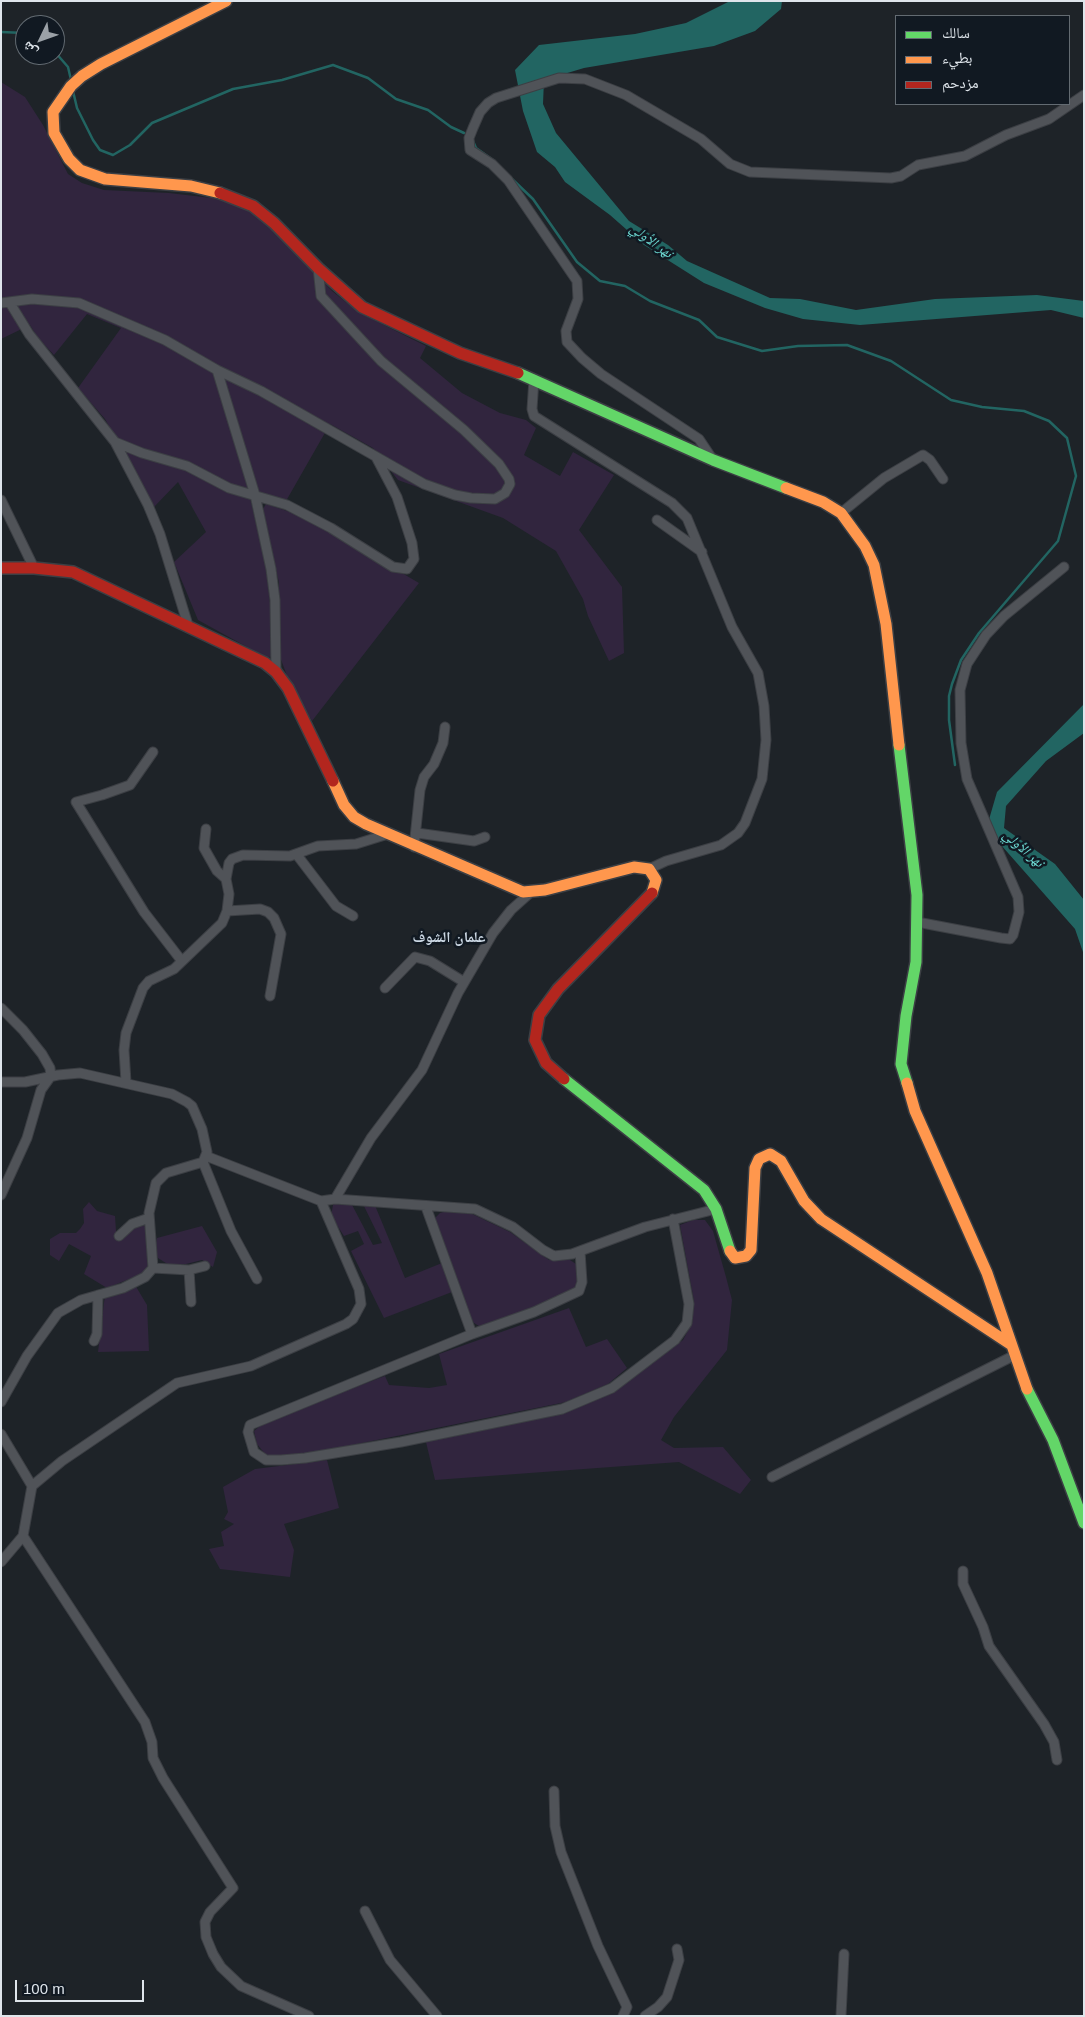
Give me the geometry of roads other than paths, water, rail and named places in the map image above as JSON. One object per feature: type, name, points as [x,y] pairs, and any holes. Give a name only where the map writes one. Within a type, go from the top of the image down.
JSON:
[{"type":"main road","points":[[226,1],[87,73],[71,86],[53,112],[54,132],[69,159],[80,170],[105,179],[191,186],[232,196],[253,206],[274,223],[345,295],[381,318],[460,353],[534,379],[713,460],[814,498],[841,514],[865,546],[874,566],[885,616],[896,732],[914,858],[917,922],[916,962],[906,1016],[901,1064],[915,1111],[987,1273],[1024,1381],[1053,1440],[1084,1523]]},
{"type":"main road","points":[[1,568],[34,568],[72,572],[249,654],[276,672],[295,700],[344,805],[359,820],[414,847],[505,886],[530,892],[634,867],[649,868],[656,880],[654,891],[547,1002],[537,1019],[535,1040],[539,1052],[551,1068],[698,1185],[716,1209],[729,1250],[735,1258],[746,1256],[752,1245],[757,1163],[767,1155],[774,1156],[784,1165],[804,1201],[821,1219],[1012,1349]]},
{"type":"street","points":[[713,460],[699,439],[601,374],[567,342],[566,330],[578,299],[577,281],[508,180],[492,164],[470,150],[469,138],[480,112],[492,100],[559,78],[585,79],[626,95],[701,140],[730,164],[742,170],[758,174],[801,176],[900,176],[918,164],[965,156],[1006,135],[1043,122],[1069,105]]},
{"type":"street","points":[[1070,104],[1084,95]]},
{"type":"street","points":[[188,625],[160,534],[148,505],[115,442],[6,303],[32,299],[79,304],[165,340],[217,370],[261,391],[424,484],[455,495],[495,499],[505,493],[510,484],[507,474],[483,447],[382,361],[321,296],[318,268]]},
{"type":"street","points":[[217,370],[254,495],[274,586],[276,672]]},
{"type":"street","points":[[534,379],[532,409],[534,416],[678,508],[691,523],[732,627],[758,673],[764,706],[766,740],[762,779],[745,823],[732,838],[714,848],[666,861],[649,868]]},
{"type":"street","points":[[115,442],[187,466],[229,488],[308,515],[393,567],[407,569],[414,559],[412,543],[397,497],[376,457]]},
{"type":"street","points":[[841,514],[872,486],[918,457],[926,456],[943,479]]},
{"type":"street","points":[[1,500],[34,568]]},
{"type":"street","points":[[658,520],[703,553]]},
{"type":"street","points":[[917,922],[1001,938],[1010,939],[1014,935],[1018,912],[1018,897],[967,779],[961,743],[960,690],[970,659],[986,636],[1004,616],[1064,567]]},
{"type":"street","points":[[414,847],[420,790],[424,777],[434,764],[443,744],[445,727]]},
{"type":"street","points":[[153,752],[130,784],[107,794],[76,802],[144,912],[181,960]]},
{"type":"street","points":[[206,828],[204,848],[217,871],[226,878]]},
{"type":"street","points":[[417,832],[474,841],[485,837]]},
{"type":"street","points":[[126,1082],[124,1050],[126,1033],[140,994],[149,981],[174,969],[181,960],[216,930],[227,911],[229,894],[226,878],[229,863],[236,857],[297,855],[318,846],[356,844],[388,834]]},
{"type":"street","points":[[297,855],[336,906],[353,916]]},
{"type":"street","points":[[336,1199],[371,1138],[422,1070],[464,982],[500,924],[530,892]]},
{"type":"street","points":[[227,911],[260,909],[268,912],[274,918],[281,934],[270,996]]},
{"type":"street","points":[[385,988],[415,957],[430,961],[464,982]]},
{"type":"street","points":[[1,1008],[23,1030],[42,1054],[50,1068],[51,1076],[43,1086],[27,1138],[1,1194]]},
{"type":"street","points":[[1,1082],[25,1082],[51,1076],[80,1073],[166,1092],[187,1102],[202,1129],[204,1159],[232,1232],[257,1279]]},
{"type":"street","points":[[1,1402],[27,1356],[58,1313],[81,1300],[123,1288],[146,1277],[153,1268],[149,1218],[154,1189],[162,1176],[204,1159],[321,1201],[336,1199],[426,1207],[466,1208],[484,1212],[513,1227],[554,1256],[566,1256],[673,1219],[716,1209]]},
{"type":"street","points":[[1,1562],[23,1536],[32,1486],[62,1461],[177,1382],[251,1366],[346,1324],[353,1319],[361,1304],[359,1289],[321,1201]]},
{"type":"street","points":[[426,1207],[472,1334]]},
{"type":"street","points":[[118,1236],[132,1224],[149,1218]]},
{"type":"street","points":[[580,1251],[582,1282],[579,1292],[534,1312],[472,1334],[250,1425],[248,1432],[254,1452],[266,1460],[281,1460],[306,1458],[401,1442],[547,1413],[562,1409],[612,1388],[675,1340],[688,1323],[689,1304],[673,1219]]},
{"type":"street","points":[[153,1268],[190,1270],[205,1266]]},
{"type":"street","points":[[190,1270],[192,1302]]},
{"type":"street","points":[[94,1341],[97,1334],[98,1295]]},
{"type":"street","points":[[772,1477],[1012,1349]]},
{"type":"street","points":[[1,1434],[32,1486]]},
{"type":"street","points":[[23,1536],[145,1722],[152,1742],[154,1758],[163,1778],[233,1888],[210,1912],[205,1922],[206,1937],[213,1954],[221,1967],[241,1986],[309,2016]]},
{"type":"street","points":[[963,1571],[963,1584],[983,1627],[989,1646],[1044,1724],[1054,1742],[1057,1760]]},
{"type":"street","points":[[554,1791],[555,1826],[561,1852],[598,1946],[627,2007],[623,2016]]},
{"type":"street","points":[[365,1911],[390,1960],[437,2016]]},
{"type":"street","points":[[645,2016],[658,2007],[667,1997],[679,1960],[677,1949]]},
{"type":"street","points":[[841,2016],[844,1954]]},
{"type":"water","name":"نهر الأولي","points":[[730,1],[782,1],[781,9],[755,31],[714,46],[584,68],[544,80],[543,104],[556,133],[629,221],[668,245],[687,261],[770,298],[800,299],[856,310],[935,299],[1037,295],[1084,301],[1084,318],[1051,310],[860,325],[803,319],[765,308],[704,283],[644,245],[610,215],[565,182],[555,167],[537,152],[523,111],[515,70],[539,45],[635,34],[686,23]]},
{"type":"water","name":"نهر الأولي","points":[[1084,704],[1084,733],[1046,761],[1006,806],[1004,828],[1055,864],[1084,900],[1084,955],[1075,929],[1001,845],[988,823],[997,792]]},
{"type":"waterway","points":[[1,32],[15,33]]},
{"type":"waterway","points":[[65,64],[68,67],[71,80]]},
{"type":"waterway","points":[[73,91],[77,108],[93,140],[100,150],[113,155],[130,145],[152,123],[233,89],[282,80],[333,65],[368,78],[396,99],[428,110],[451,127],[464,133]]},
{"type":"waterway","points":[[473,141],[476,148],[493,160]]},
{"type":"waterway","points":[[511,178],[533,199],[577,262],[600,281],[625,286],[650,301],[699,320],[717,337],[762,351],[798,346],[847,345],[891,361],[951,400],[982,407],[1024,411],[1049,421],[1067,438],[1076,476],[1058,541],[979,633],[961,660],[952,684],[949,696],[949,720],[955,765]]},
{"type":"district","name":"علمان الشوف","points":[[449,938]]}]
